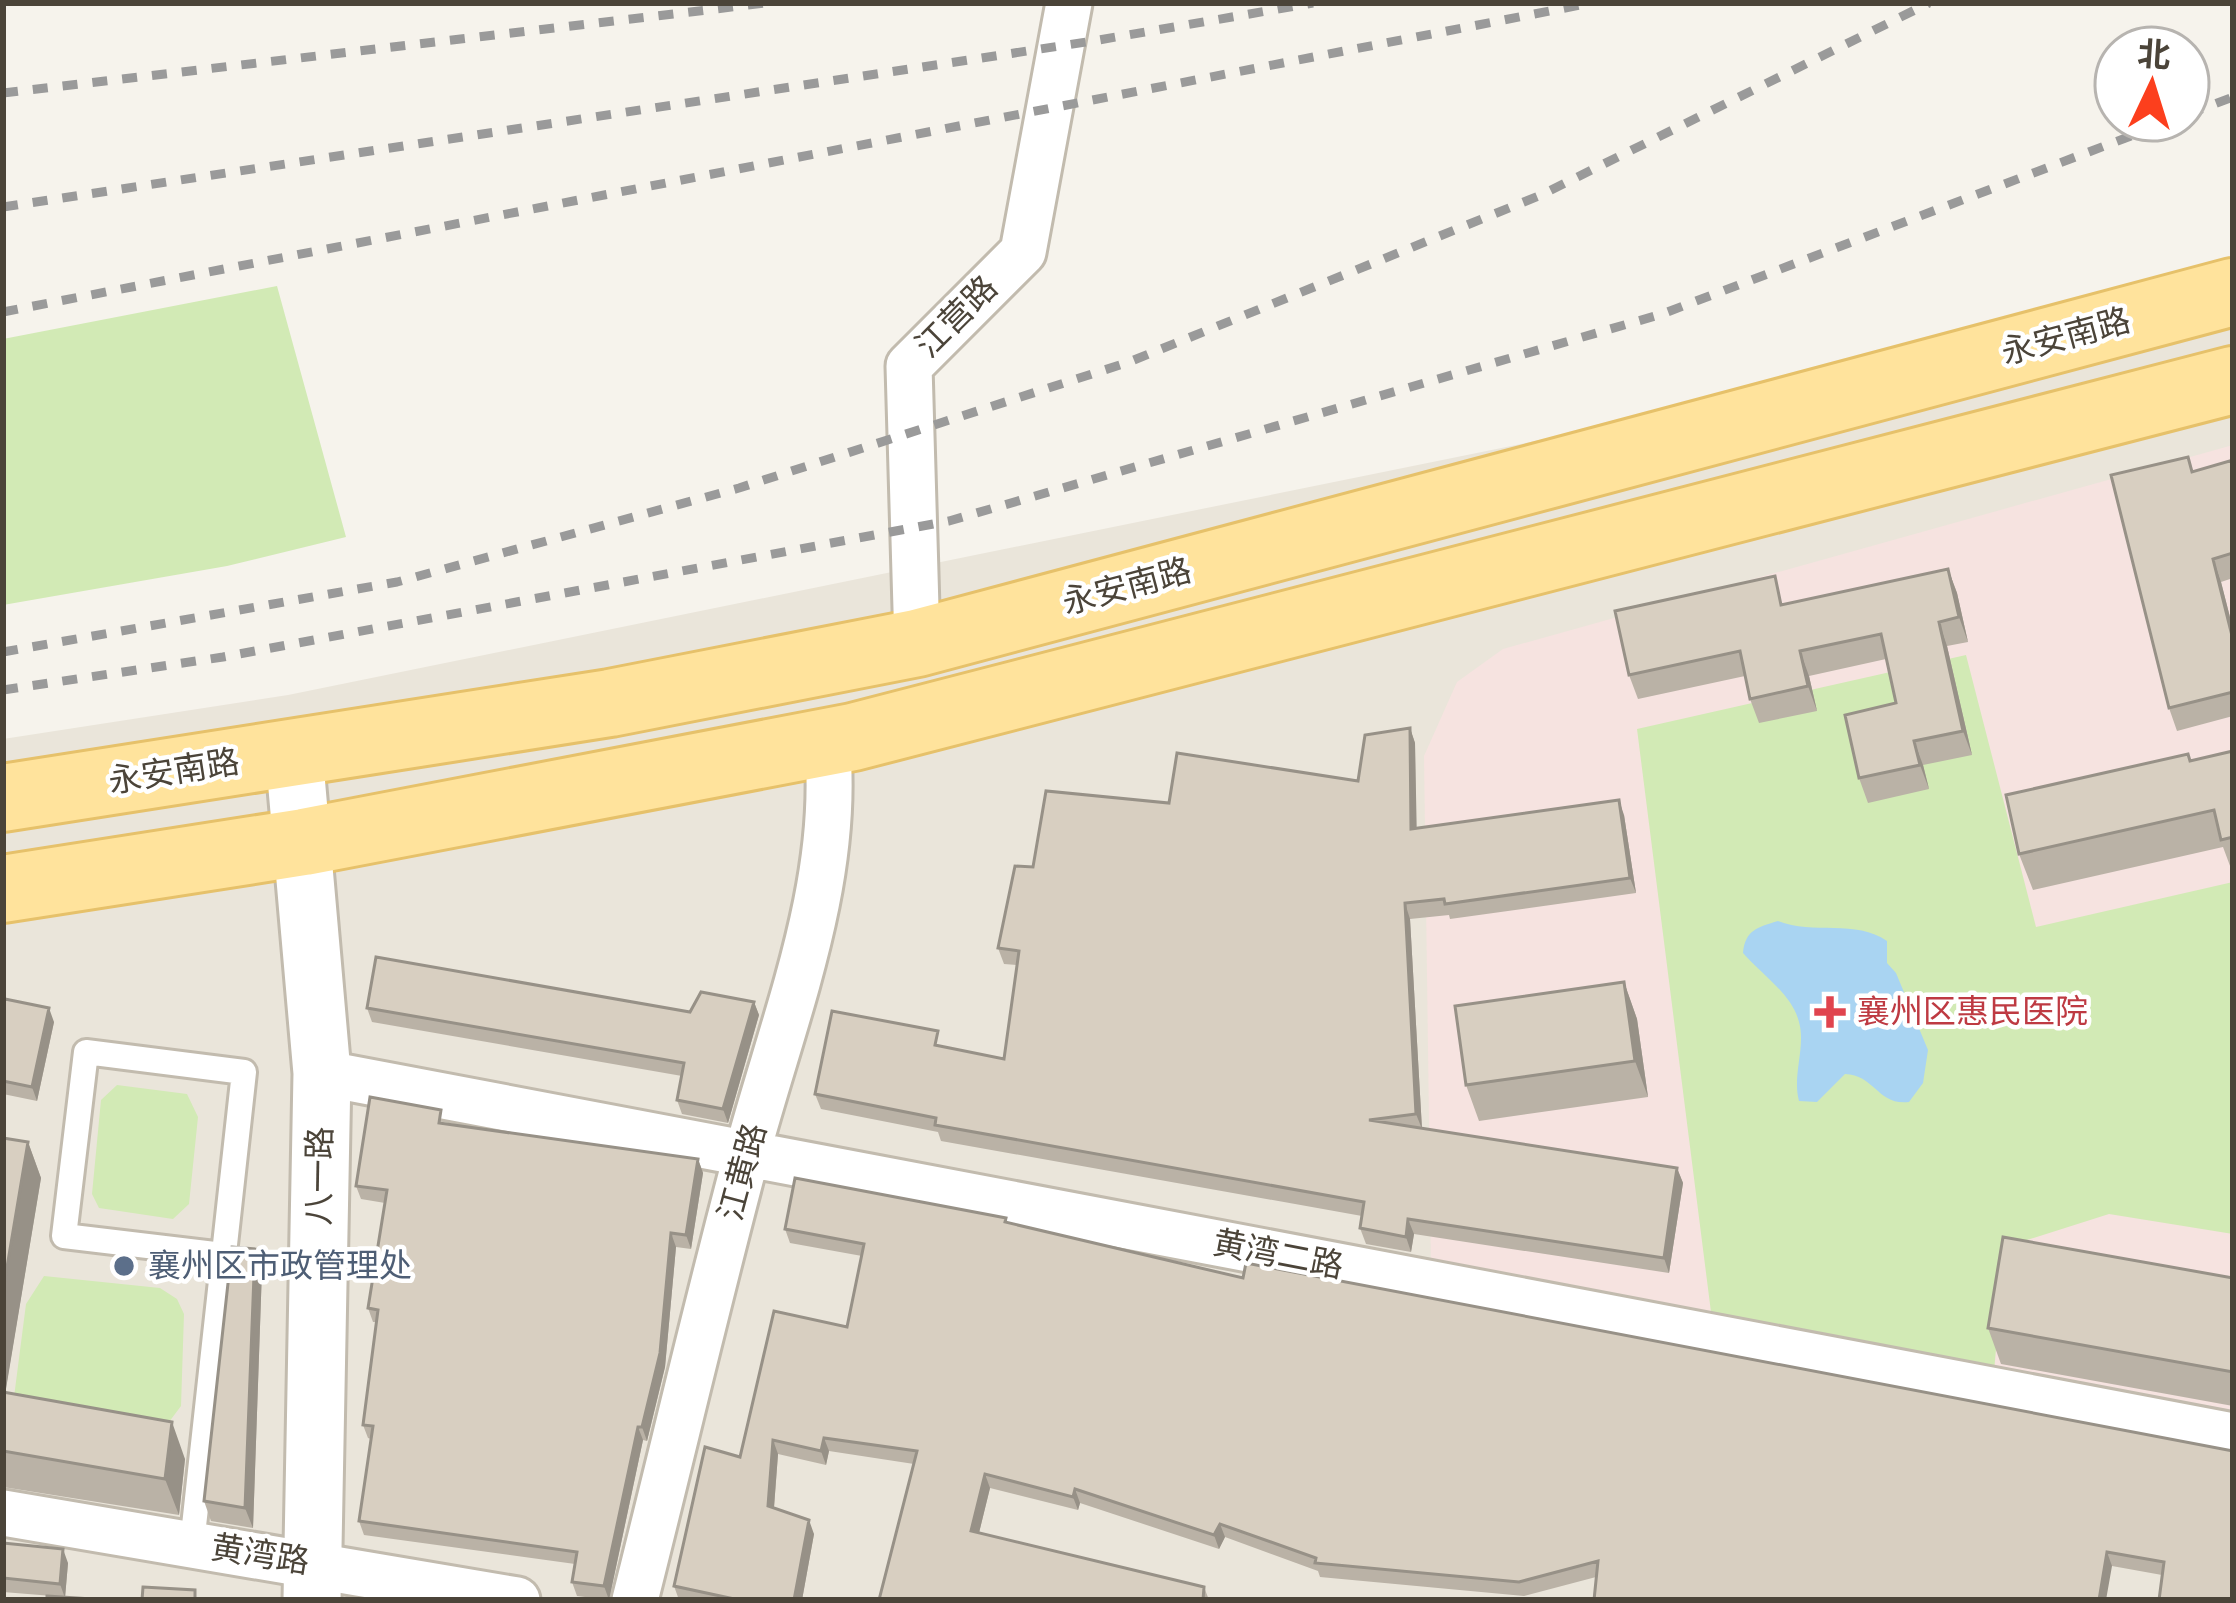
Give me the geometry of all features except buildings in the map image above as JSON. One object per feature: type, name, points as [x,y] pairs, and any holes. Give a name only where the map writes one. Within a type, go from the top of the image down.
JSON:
[{"type":"main road","name":"永安南路","points":[[3,798],[610,703],[917,643],[2233,292]]},
{"type":"main road","points":[[3,889],[304,842],[827,742],[2233,380]]},
{"type":"street","name":"江营路","points":[[917,643],[909,366],[1023,252],[1069,3]]},
{"type":"street","name":"江黄路","points":[[635,1600],[747,1154],[825,871],[831,784],[827,742]]},
{"type":"street","name":"八一路","points":[[294,754],[322,1073],[312,1581]]},
{"type":"street","name":"黄湾二路","points":[[322,1073],[2233,1436]]},
{"type":"street","name":"黄湾路","points":[[3,1513],[191,1544],[312,1581],[518,1600]]},
{"type":"lane","points":[[191,1544],[244,1072],[86,1052],[64,1236],[223,1255]]},
{"type":"shaded area","points":[[2233,299],[2233,1600],[3,1600],[3,739],[288,695]]},
{"type":"shaded area","name":"襄州区惠民医院","points":[[2233,445],[2233,1417],[1431,1268],[1424,756],[1457,682],[1503,649]]},
{"type":"green space","points":[[277,286],[346,537],[227,566],[3,605],[3,339]]},
{"type":"green space","points":[[1966,655],[2036,927],[2233,882],[2233,1234],[2109,1214],[2005,1247],[1994,1372],[1712,1320],[1637,729]]},
{"type":"green space","points":[[117,1085],[187,1094],[198,1117],[189,1204],[173,1219],[99,1208],[92,1194],[101,1100]]},
{"type":"green space","points":[[44,1276],[160,1288],[177,1299],[184,1314],[181,1406],[166,1426],[14,1397],[26,1304]]},
{"type":"water","points":[[1778,921],[1862,931],[1887,941],[1887,963],[1896,973],[1928,1050],[1923,1083],[1909,1102],[1890,1099],[1863,1079],[1845,1074],[1817,1102],[1799,1101],[1801,1032],[1795,1012],[1743,953],[1754,931]]},
{"type":"railway","points":[[3,93],[766,3]]},
{"type":"railway","points":[[3,207],[1093,41],[1313,3]]},
{"type":"railway","points":[[3,312],[1591,3]]},
{"type":"railway","points":[[3,652],[397,582],[739,488],[1129,362],[1541,195],[1929,3]]},
{"type":"railway","points":[[2212,105],[2233,97]]},
{"type":"railway","points":[[3,690],[223,657],[949,521],[1662,314],[2110,144]]},
{"type":"place","name":"襄州区惠民医院","points":[[1830,1012]]},
{"type":"place","name":"襄州区市政管理处","points":[[124,1266]]}]
